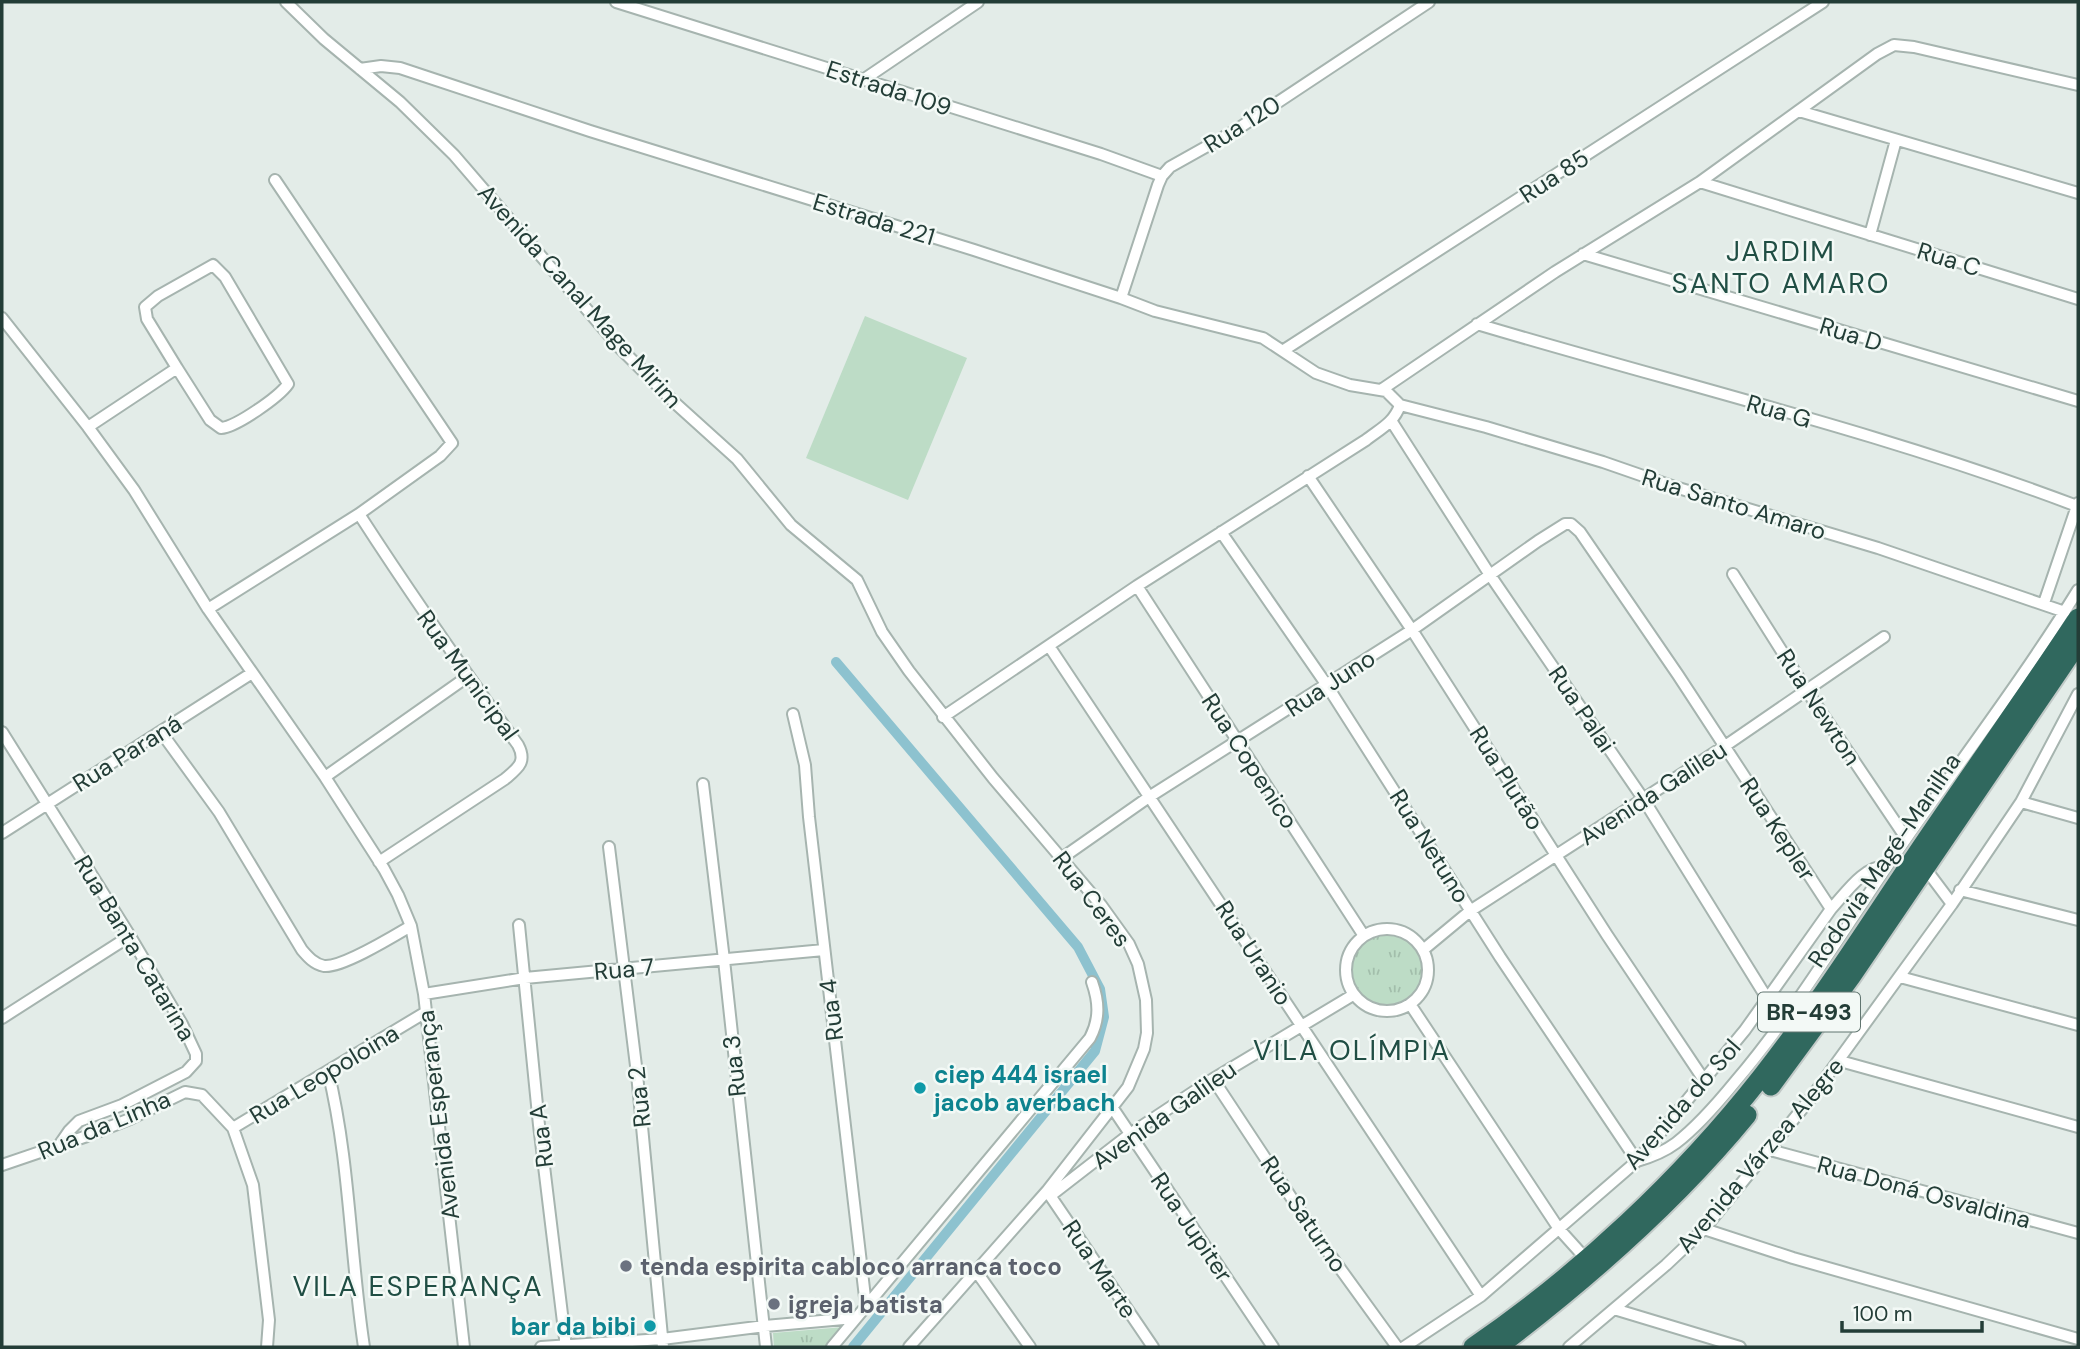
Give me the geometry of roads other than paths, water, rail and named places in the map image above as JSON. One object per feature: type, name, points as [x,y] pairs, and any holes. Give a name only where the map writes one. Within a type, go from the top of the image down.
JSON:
[{"type":"highway","name":"Rodovia Magé-Manilha","points":[[1473,1347],[1527,1308],[1586,1259],[1693,1155],[1762,1076],[1832,980],[2072,615]]},
{"type":"highway","name":"Rodovia Magé-Manilha","points":[[1498,1347],[1595,1270],[1651,1219],[1704,1165],[1773,1085],[1816,1027],[2078,643]]},
{"type":"street","name":"Avenida Canal Mage Mirim","points":[[286,2],[324,39],[400,102],[454,155],[620,348],[737,459],[791,526],[857,580],[866,595]]},
{"type":"street","name":"Estrada 109","points":[[616,2],[1101,154],[1162,176]]},
{"type":"street","points":[[863,80],[978,2]]},
{"type":"street","name":"Rua 120","points":[[1162,176],[1170,167],[1236,130],[1429,2]]},
{"type":"street","name":"Rua 85","points":[[1284,350],[1823,2]]},
{"type":"street","points":[[1381,390],[1583,254],[1700,182],[1877,54],[1894,45],[1914,47],[2078,85]]},
{"type":"street","name":"Estrada 221","points":[[360,69],[381,66],[400,68],[590,131],[1121,298],[1154,312],[1255,335],[1324,376],[1350,385],[1381,390]]},
{"type":"street","points":[[1798,111],[2078,193]]},
{"type":"street","points":[[1870,235],[1896,140]]},
{"type":"street","points":[[1121,298],[1162,176]]},
{"type":"street","points":[[208,609],[359,514],[440,456],[452,443],[275,180]]},
{"type":"street","name":"Rua C","points":[[1700,182],[2078,299]]},
{"type":"street","name":"Rua D","points":[[1583,254],[2078,401]]},
{"type":"street","points":[[212,265],[225,277],[288,382],[284,389],[254,411],[227,428],[221,428],[209,420],[177,368],[146,319],[145,307],[158,296],[212,265]]},
{"type":"street","points":[[2,318],[88,427],[134,491],[208,609],[325,777],[392,881],[411,926],[334,965],[314,962],[302,950],[219,812],[161,732]]},
{"type":"street","name":"Rua G","points":[[1477,324],[1903,446],[2078,505]]},
{"type":"street","points":[[88,427],[177,368]]},
{"type":"street","points":[[943,717],[1137,586],[1392,422],[1400,405],[1390,394],[1381,390]]},
{"type":"street","name":"Rua Santo Amaro","points":[[1400,405],[1591,458],[2044,603],[2072,615]]},
{"type":"street","name":"Rua Palai","points":[[1392,422],[1490,575],[1644,800],[1768,1000]]},
{"type":"street","name":"Rua Plutão","points":[[1308,476],[1412,630],[1555,855],[1704,1080]]},
{"type":"street","points":[[2044,603],[2078,505]]},
{"type":"street","name":"Rua Municipal","points":[[359,514],[467,677],[519,745],[523,757],[522,764],[505,779],[439,825],[379,862]]},
{"type":"street","name":"Rua Juno","points":[[1062,858],[1149,797],[1412,630],[1565,524],[1576,527],[1590,548]]},
{"type":"street","name":"Rua Netuno","points":[[1221,532],[1326,684],[1470,911],[1637,1161]]},
{"type":"street","name":"Rua Kepler","points":[[1590,548],[1725,746],[1788,847],[1831,909],[1867,872],[1873,868],[1887,866]]},
{"type":"street","name":"Rua Newton","points":[[1733,574],[1807,691],[1906,838]]},
{"type":"street","name":"Rua Copenico","points":[[1137,586],[1364,936]]},
{"type":"street","points":[[1637,1161],[1665,1151],[1687,1134],[1743,1073],[1800,996],[1906,838],[2026,673],[2072,615],[2078,590]]},
{"type":"street","name":"Rua Ceres","points":[[866,595],[882,632],[943,717],[1124,936],[1138,964],[1147,1032],[1144,1049],[1128,1087],[1049,1194],[975,1271],[910,1347]]},
{"type":"street","name":"Avenida Galileu","points":[[1423,950],[1470,911],[1644,800],[1884,637]]},
{"type":"street","name":"Rua Uranio","points":[[1049,646],[1481,1296]]},
{"type":"street","name":"Rua Paraná","points":[[2,833],[252,673]]},
{"type":"street","points":[[325,777],[467,677]]},
{"type":"street","name":"Avenida Várzea Alegre","points":[[1569,1347],[1704,1229],[1770,1150],[1900,977],[2021,802],[2074,711],[2078,694]]},
{"type":"street","name":"Rua 4","points":[[793,715],[805,765],[866,1306]]},
{"type":"street","name":"Rua Banta Catarina","points":[[2,732],[130,936],[194,1045],[196,1061],[186,1072],[122,1105],[79,1121],[58,1147]]},
{"type":"street","name":"Rua 3","points":[[703,785],[766,1347]]},
{"type":"street","points":[[2021,802],[2078,818]]},
{"type":"street","name":"Rua 2","points":[[609,846],[637,1074],[663,1343]]},
{"type":"street","points":[[1925,868],[1952,904]]},
{"type":"street","points":[[1960,890],[2078,920]]},
{"type":"street","name":"Avenida do Sol","points":[[1404,1347],[1481,1296],[1637,1161],[1768,1000],[1831,909]]},
{"type":"street","name":"Rua A","points":[[519,925],[539,1125],[566,1346]]},
{"type":"street","name":"Avenida Esperança","points":[[411,926],[424,994],[464,1347]]},
{"type":"street","points":[[1393,929],[1410,936],[1423,950],[1428,969],[1427,979],[1423,989],[1410,1004],[1395,1010],[1380,1011],[1364,1006],[1353,995],[1346,981],[1346,966],[1349,955],[1364,936],[1374,930],[1393,929]]},
{"type":"street","points":[[2,1018],[130,936]]},
{"type":"street","name":"Rua 7","points":[[424,994],[525,978],[824,950]]},
{"type":"street","points":[[1900,977],[2078,1025]]},
{"type":"street","points":[[832,1347],[1090,1038],[1098,1016],[1092,982]]},
{"type":"street","name":"Avenida Galileu","points":[[1049,1194],[1130,1134],[1213,1079],[1353,995]]},
{"type":"street","points":[[1410,1004],[1559,1229],[1586,1259]]},
{"type":"street","name":"Rua Leopoloina","points":[[267,1347],[269,1320],[253,1185],[233,1128],[426,1013]]},
{"type":"street","points":[[1840,1060],[2078,1127]]},
{"type":"street","points":[[328,1071],[338,1119],[364,1347]]},
{"type":"street","name":"Rua Saturno","points":[[1213,1079],[1318,1238],[1397,1347]]},
{"type":"street","name":"Rua da Linha","points":[[2,1165],[130,1119],[185,1092],[198,1093],[207,1099],[233,1128]]},
{"type":"street","name":"Rua Jupiter","points":[[1112,1107],[1273,1347]]},
{"type":"street","name":"Rua Doná Osvaldina","points":[[1770,1150],[2078,1233]]},
{"type":"street","name":"Rua Marte","points":[[1049,1194],[1153,1347]]},
{"type":"street","points":[[1704,1229],[1793,1258],[2078,1339]]},
{"type":"street","points":[[975,1271],[1030,1347]]},
{"type":"street","points":[[1614,1309],[1740,1347]]},
{"type":"street","points":[[541,1347],[663,1343],[765,1326],[855,1318]]},
{"type":"waterway","points":[[836,662],[1078,947],[1100,989],[1104,1017],[1095,1051],[853,1347]]},
{"type":"place","name":"ciep 444 israel jacob averbach","points":[[920,1088]]},
{"type":"place","name":"tenda espirita cabloco arranca toco","points":[[626,1266]]},
{"type":"place","name":"igreja batista","points":[[774,1304]]},
{"type":"place","name":"bar da bibi","points":[[650,1326]]},
{"type":"district","name":"JARDIM SANTO AMARO","points":[[1781,267]]},
{"type":"district","name":"VILA OLÍMPIA","points":[[1352,1050]]},
{"type":"district","name":"VILA ESPERANÇA","points":[[418,1286]]}]
